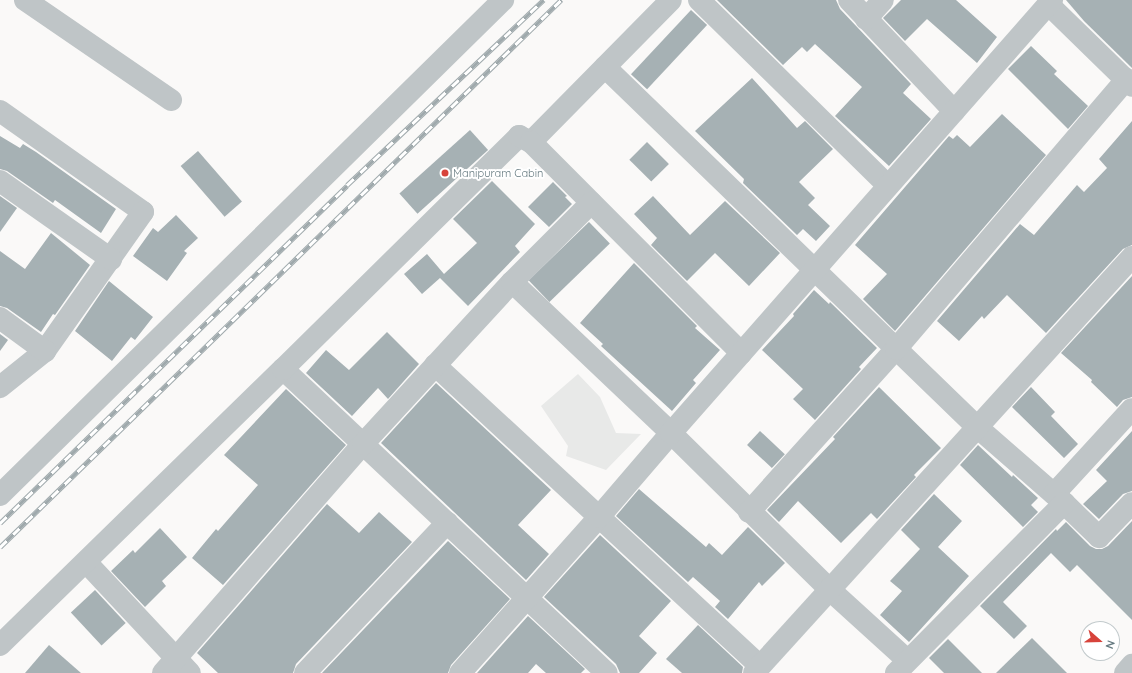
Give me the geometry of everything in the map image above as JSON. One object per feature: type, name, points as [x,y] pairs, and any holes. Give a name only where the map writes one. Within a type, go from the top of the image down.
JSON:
[{"type":"street","points":[[25,0],[171,100]]},
{"type":"street","points":[[0,495],[503,0]]},
{"type":"street","points":[[531,142],[672,0]]},
{"type":"street","points":[[699,0],[888,186]]},
{"type":"street","points":[[849,0],[954,111]]},
{"type":"street","points":[[866,19],[883,0]]},
{"type":"street","points":[[460,673],[600,517],[671,433],[1050,2],[1129,83],[896,349],[749,512]]},
{"type":"street","points":[[605,67],[977,427],[1059,499],[1099,537],[1132,503]]},
{"type":"street","points":[[0,111],[143,212],[45,351],[0,387]]},
{"type":"street","points":[[0,645],[519,136],[531,142],[741,353]]},
{"type":"street","points":[[0,181],[111,259]]},
{"type":"street","points":[[86,562],[177,669],[363,444],[512,282],[591,203]]},
{"type":"street","points":[[435,365],[600,517],[757,670],[1132,257]]},
{"type":"street","points":[[512,282],[671,433],[749,512],[829,589],[901,667],[1059,499],[1132,409]]},
{"type":"street","points":[[0,318],[45,351]]},
{"type":"street","points":[[283,369],[606,672]]},
{"type":"street","points":[[305,673],[447,523]]},
{"type":"street","points":[[1125,673],[1132,665]]},
{"type":"shaded area","points":[[578,374],[600,397],[616,433],[641,434],[606,470],[566,456],[568,446],[541,406]]},
{"type":"building","points":[[717,0],[836,0],[840,9],[911,84],[903,93],[931,119],[889,166],[835,116],[862,87],[815,44],[807,52],[802,47],[783,65]]},
{"type":"building","points":[[901,0],[956,0],[997,37],[977,63],[927,19],[905,41],[883,18]]},
{"type":"building","points":[[1066,0],[1132,0],[1132,68],[1084,21]]},
{"type":"building","points":[[691,10],[707,25],[647,89],[631,74]]},
{"type":"building","points":[[1031,46],[1057,71],[1054,74],[1088,106],[1068,129],[1008,69]]},
{"type":"building","points":[[752,78],[797,128],[805,121],[833,149],[799,182],[815,198],[808,205],[830,226],[816,241],[803,229],[797,235],[743,183],[744,179],[695,131]]},
{"type":"building","points":[[1002,114],[1046,155],[895,331],[863,299],[887,274],[855,245],[949,136],[953,139],[957,135],[970,147]]},
{"type":"building","points":[[1132,121],[1132,245],[1123,249],[1046,333],[1007,295],[984,319],[982,316],[959,341],[937,321],[1020,224],[1034,235],[1077,185],[1084,192],[1107,168],[1099,159]]},
{"type":"building","name":"Manipuram Cabin","points":[[470,130],[488,150],[417,214],[399,194]]},
{"type":"building","points":[[0,136],[20,148],[23,144],[36,152],[116,209],[101,233],[55,200],[53,203],[7,171],[0,169]]},
{"type":"building","points":[[647,142],[669,164],[651,182],[629,160]]},
{"type":"building","points":[[198,151],[242,202],[225,217],[181,166]]},
{"type":"building","points":[[492,181],[535,224],[515,246],[520,252],[468,306],[440,278],[422,294],[404,274],[427,254],[444,274],[477,243],[453,219]]},
{"type":"building","points":[[553,182],[567,196],[565,197],[572,204],[549,227],[528,207]]},
{"type":"building","points":[[0,196],[17,208],[0,232]]},
{"type":"building","points":[[653,196],[690,235],[725,201],[780,253],[749,286],[715,253],[687,281],[651,245],[657,238],[634,214]]},
{"type":"building","points":[[176,215],[198,238],[184,251],[187,253],[167,281],[133,256],[153,228],[158,232]]},
{"type":"building","points":[[589,222],[610,244],[549,302],[529,280]]},
{"type":"building","points":[[51,233],[90,265],[55,315],[53,314],[41,332],[7,308],[0,306],[0,251],[25,269]]},
{"type":"building","points":[[634,263],[697,326],[695,328],[720,350],[693,380],[696,383],[672,411],[601,346],[603,344],[580,323]]},
{"type":"building","points":[[1132,276],[1132,397],[1123,400],[1117,407],[1091,382],[1092,380],[1061,353]]},
{"type":"building","points":[[109,281],[153,317],[135,340],[131,337],[112,361],[75,331]]},
{"type":"building","points":[[814,290],[829,304],[830,302],[877,348],[859,367],[861,369],[815,420],[793,399],[803,389],[762,350],[794,316],[793,314]]},
{"type":"building","points":[[387,332],[419,364],[388,399],[378,388],[352,416],[306,373],[326,350],[349,370]]},
{"type":"building","points":[[0,334],[8,340],[0,351]]},
{"type":"building","points":[[436,383],[551,490],[518,525],[549,554],[526,580],[381,443]]},
{"type":"building","points":[[879,387],[941,448],[914,475],[916,477],[877,519],[871,513],[841,543],[798,501],[779,522],[767,510],[835,439],[833,437]]},
{"type":"building","points":[[1031,387],[1055,412],[1051,416],[1078,444],[1064,458],[1012,407]]},
{"type":"building","points":[[286,389],[346,445],[223,585],[192,558],[216,529],[218,531],[258,485],[224,455]]},
{"type":"building","points":[[760,431],[785,454],[772,468],[747,445]]},
{"type":"building","points":[[1132,431],[1132,491],[1123,494],[1099,519],[1083,504],[1107,481],[1096,470]]},
{"type":"building","points":[[978,445],[1012,477],[1013,475],[1038,498],[1031,505],[1038,512],[1023,527],[960,465]]},
{"type":"building","points":[[639,489],[706,547],[709,543],[722,555],[748,527],[785,563],[762,586],[759,582],[728,619],[715,607],[720,601],[693,577],[688,582],[616,516]]},
{"type":"building","points":[[934,494],[962,521],[938,547],[969,576],[909,642],[880,615],[902,591],[890,581],[920,549],[901,530]]},
{"type":"building","points":[[327,504],[359,533],[379,512],[412,542],[296,664],[293,673],[218,673],[197,653]]},
{"type":"building","points":[[1132,521],[1132,620],[1077,565],[1070,572],[1051,553],[1003,602],[1027,626],[1014,639],[980,606],[1056,529],[1057,531],[1066,522],[1090,546],[1096,549],[1102,549],[1108,546]]},
{"type":"building","points":[[160,528],[187,557],[162,581],[166,586],[145,607],[111,571],[133,550],[135,553]]},
{"type":"building","points":[[600,535],[671,601],[639,636],[657,653],[639,673],[620,673],[616,664],[544,597]]},
{"type":"building","points":[[448,541],[510,599],[451,665],[448,673],[322,673]]},
{"type":"building","points":[[95,590],[126,623],[102,645],[71,613]]},
{"type":"building","points":[[528,616],[585,669],[581,673],[546,673],[536,664],[528,673],[477,673]]},
{"type":"building","points":[[698,625],[743,667],[742,673],[682,673],[666,659]]},
{"type":"building","points":[[1032,638],[1067,673],[996,673]]},
{"type":"building","points":[[948,639],[982,673],[944,673],[929,658]]},
{"type":"building","points":[[49,645],[81,673],[25,673]]},
{"type":"railway","points":[[0,523],[347,185],[543,0]]},
{"type":"railway","points":[[0,547],[561,0]]},
{"type":"place","name":"Manipuram Cabin","points":[[445,173]]}]
